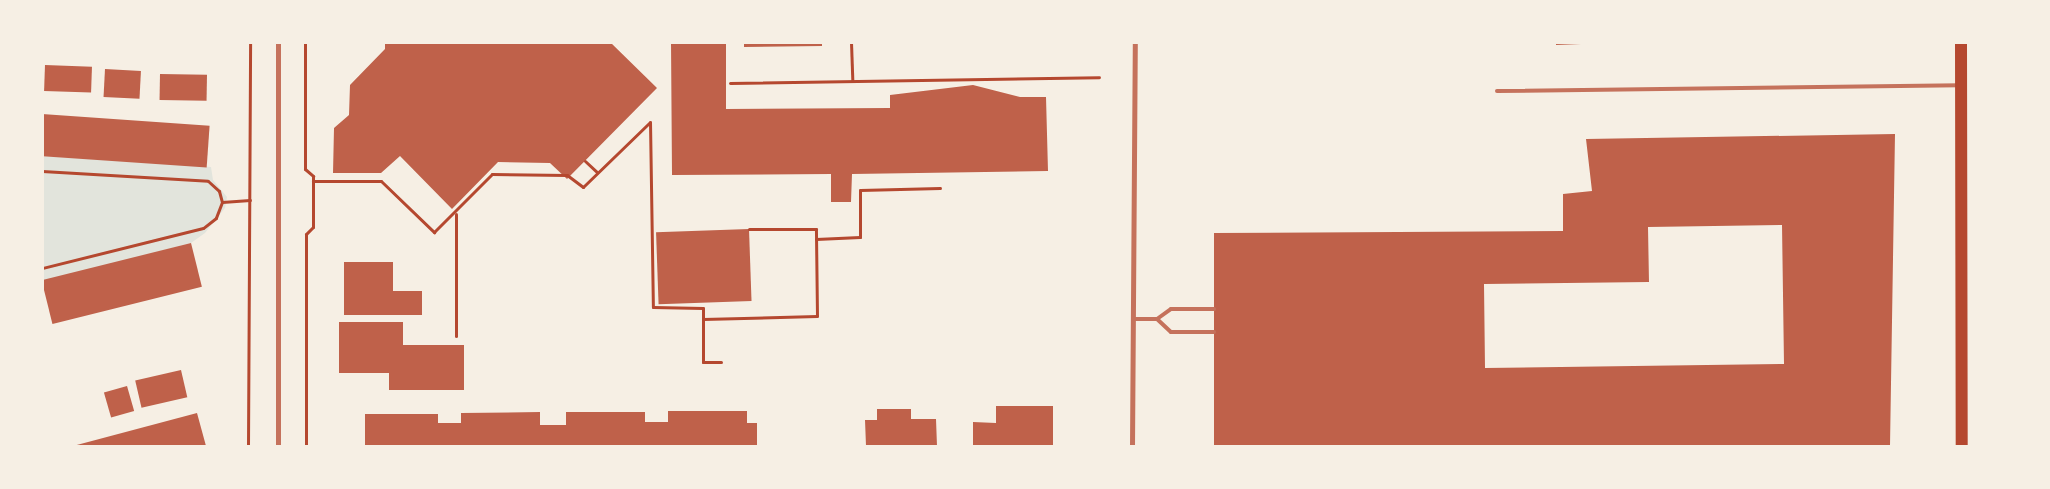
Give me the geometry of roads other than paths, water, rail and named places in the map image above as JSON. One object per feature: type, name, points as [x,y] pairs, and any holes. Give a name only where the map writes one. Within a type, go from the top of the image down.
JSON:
[{"type":"main road","points":[[1960,42],[1962,446]]},
{"type":"street","points":[[278,42],[278,446]]},
{"type":"street","points":[[1132,446],[1135,42]]},
{"type":"lane","points":[[1497,91],[1960,85]]},
{"type":"lane","points":[[1133,319],[1158,319],[1171,309],[1214,309]]},
{"type":"lane","points":[[1158,319],[1171,332],[1214,332]]}]
